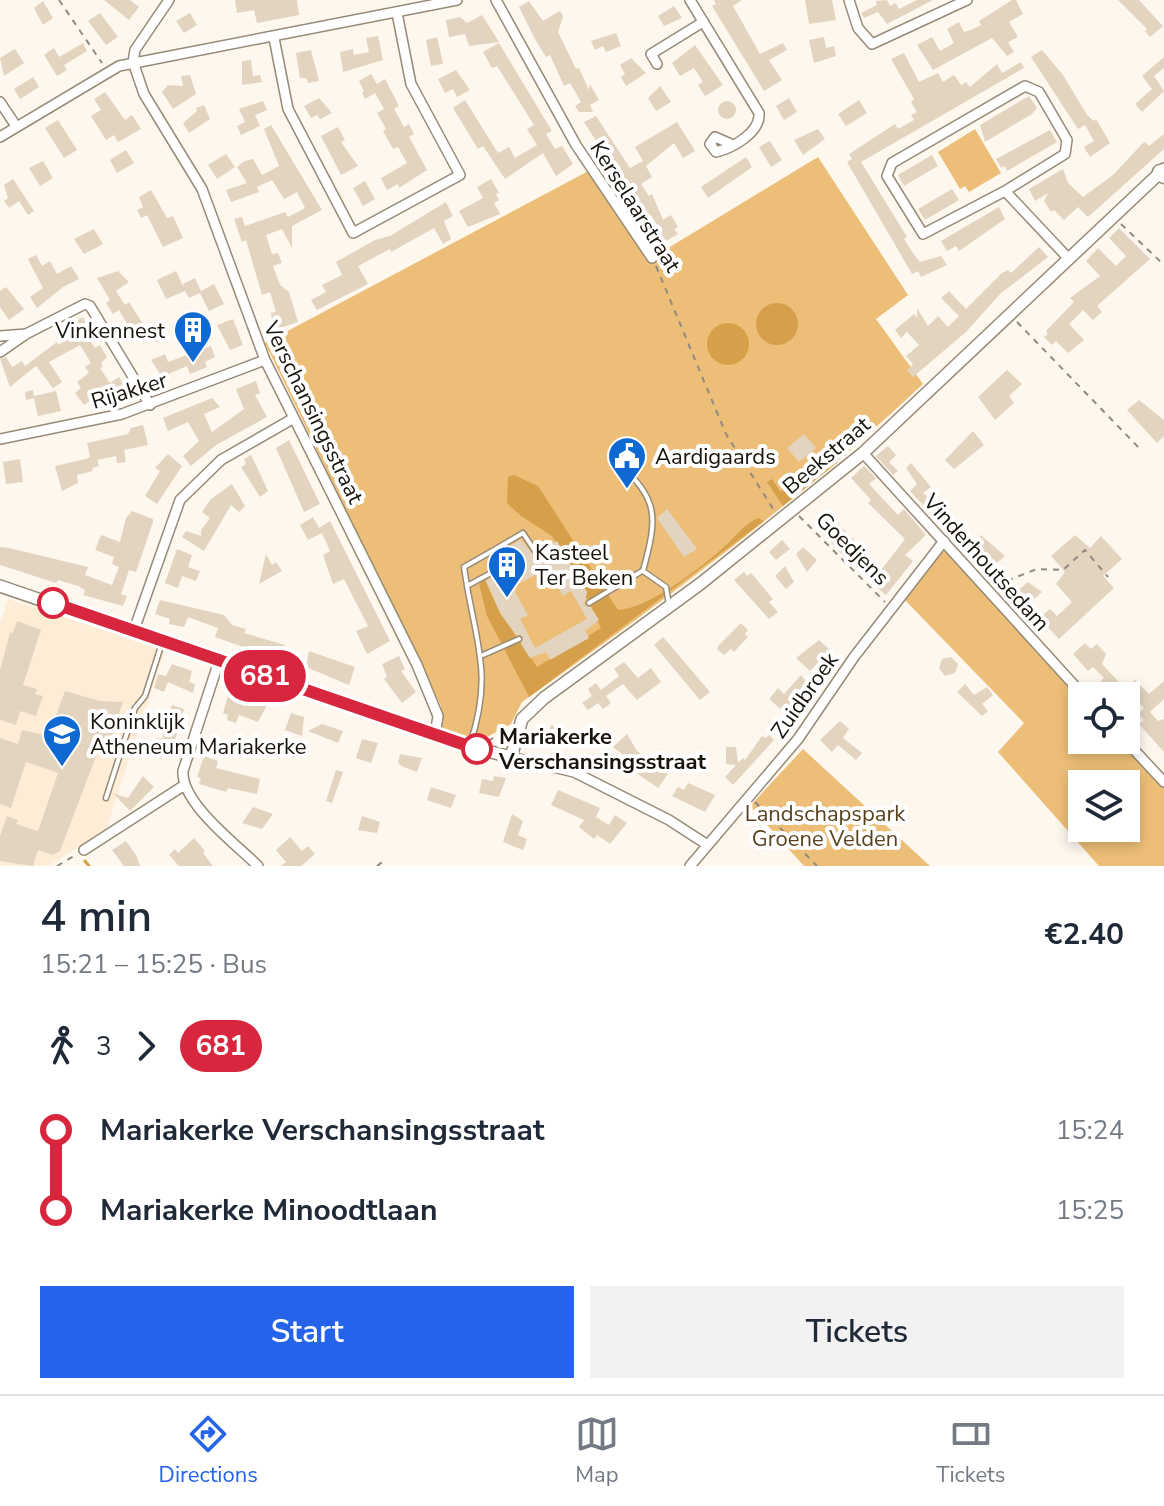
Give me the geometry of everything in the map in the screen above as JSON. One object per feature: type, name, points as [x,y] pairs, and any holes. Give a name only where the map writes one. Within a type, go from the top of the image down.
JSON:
[{"type":"street","points":[[133,62],[140,39],[169,0]]},
{"type":"street","points":[[0,137],[108,70],[133,62],[274,38],[457,0]]},
{"type":"street","name":"Kerselaarstraat","points":[[496,0],[576,145],[652,258]]},
{"type":"street","points":[[690,0],[759,113],[760,123],[754,131],[731,144]]},
{"type":"street","points":[[849,0],[858,28],[872,44],[967,0]]},
{"type":"street","points":[[274,38],[288,109],[353,233],[460,175],[411,84],[397,13]]},
{"type":"street","points":[[657,64],[648,49],[703,22]]},
{"type":"street","name":"Verschansingsstraat","points":[[133,62],[144,94],[202,189],[265,360],[417,665],[438,716],[435,735]]},
{"type":"street","points":[[1025,86],[1032,87],[1039,92],[1069,147],[1065,154],[1005,191],[923,234],[887,176],[888,169],[892,163],[1025,86]]},
{"type":"street","points":[[0,102],[16,126]]},
{"type":"street","name":"Beekstraat","points":[[522,719],[544,698],[669,607],[863,453],[1163,172]]},
{"type":"street","points":[[1005,191],[1069,259]]},
{"type":"street","points":[[0,352],[78,305],[90,306],[150,405]]},
{"type":"street","points":[[0,336],[26,334]]},
{"type":"street","name":"Rijakker","points":[[0,439],[122,414],[265,360]]},
{"type":"street","points":[[134,630],[180,500],[221,460],[294,418]]},
{"type":"street","name":"Vinderhoutsedam","points":[[863,453],[1071,682]]},
{"type":"street","name":"Zuidbroek","points":[[690,866],[798,739],[891,607],[944,541]]},
{"type":"street","points":[[0,586],[471,747],[574,772],[669,820],[706,844]]},
{"type":"street","points":[[219,661],[183,771],[183,786],[194,802],[258,866]]},
{"type":"street","points":[[511,757],[522,719]]},
{"type":"street","points":[[1138,754],[1164,782]]},
{"type":"street","points":[[84,850],[183,786]]},
{"type":"lane","points":[[589,603],[643,571],[654,508],[642,485],[617,461]]},
{"type":"lane","points":[[471,747],[480,712],[483,655],[464,567],[523,533],[537,554]]},
{"type":"lane","points":[[467,586],[502,567],[494,550]]},
{"type":"lane","points":[[643,571],[666,587],[669,607]]},
{"type":"lane","points":[[483,655],[519,639]]},
{"type":"lane","points":[[106,798],[135,708],[145,696],[163,641]]},
{"type":"path","points":[[59,0],[108,70]]},
{"type":"path","points":[[1114,217],[1164,265]]},
{"type":"path","name":"Kerselaarstraat","points":[[652,258],[726,434],[780,519]]},
{"type":"path","points":[[1011,316],[1141,450]]},
{"type":"path","name":"Goedjens","points":[[793,509],[891,607]]},
{"type":"path","points":[[986,588],[1037,569],[1063,570],[1085,550],[1108,577]]},
{"type":"path","points":[[471,747],[522,719]]},
{"type":"path","points":[[748,796],[817,866]]},
{"type":"path","points":[[57,866],[84,850]]},
{"type":"path","points":[[377,866],[385,860]]},
{"type":"shaded area","points":[[777,303],[792,309],[798,324],[792,339],[777,345],[762,339],[756,324],[762,309]]},
{"type":"shaded area","points":[[728,323],[743,329],[749,344],[743,359],[728,365],[713,359],[707,344],[713,329]]},
{"type":"shaded area","points":[[831,459],[838,462],[783,506],[767,482],[772,479],[780,491],[790,490]]},
{"type":"shaded area","points":[[514,475],[538,486],[618,610],[644,603],[674,586],[703,565],[748,524],[758,518],[764,521],[529,697],[487,616],[479,584],[485,580],[500,612],[537,667],[601,628],[586,597],[587,592],[552,536],[507,503],[508,477]]},
{"type":"shaded area","name":"Koninklijk Atheneum Mariakerke","points":[[8,599],[165,650],[106,830],[48,866],[0,866],[0,623]]},
{"type":"green space","points":[[975,129],[1001,173],[969,192],[965,186],[960,189],[938,152]]},
{"type":"green space","points":[[818,157],[908,295],[876,319],[923,384],[828,469],[728,550],[522,702],[511,724],[478,742],[439,734],[441,706],[265,343],[596,167],[655,256]]},
{"type":"green space","points":[[946,551],[1068,683],[1068,754],[1133,754],[1164,788],[1164,866],[1099,866],[1078,842],[1140,842],[1140,770],[1068,770],[1068,831],[998,752],[1024,723],[903,598],[940,552]]},
{"type":"green space","name":"Landschapspark Groene Velden","points":[[803,749],[930,866],[804,866],[750,806]]},
{"type":"building","points":[[104,0],[130,0],[139,7],[129,20]]},
{"type":"building","points":[[235,0],[297,0],[299,15],[257,23],[254,10],[237,13]]},
{"type":"building","points":[[714,0],[742,0],[733,6],[760,54],[783,43],[787,50],[769,60],[782,80],[764,91],[712,6],[716,4]]},
{"type":"building","points":[[805,0],[832,0],[836,20],[809,24]]},
{"type":"building","points":[[887,0],[890,6],[896,3],[899,9],[917,0],[933,0],[887,24],[878,12],[864,18],[861,13],[877,5],[876,1]]},
{"type":"building","points":[[1016,0],[1023,14],[1009,22],[1018,37],[1008,42],[1014,52],[1007,56],[992,38],[933,70],[917,45],[932,37],[940,51],[954,43],[947,29],[959,22],[964,32],[971,30],[981,25],[979,21]]},
{"type":"building","points":[[1118,0],[1139,0],[1163,26],[1150,37],[1145,31],[1147,29]]},
{"type":"building","points":[[43,1],[53,18],[43,25],[34,8]]},
{"type":"building","points":[[529,1],[543,21],[560,11],[563,16],[558,32],[576,69],[579,68],[589,90],[590,84],[599,100],[590,105],[593,112],[579,112],[575,106],[581,102],[570,83],[564,86],[550,55],[546,57],[535,39],[519,7]]},
{"type":"building","points":[[674,6],[682,18],[664,26],[658,16]]},
{"type":"building","points":[[100,13],[118,37],[106,45],[88,21]]},
{"type":"building","points":[[190,13],[197,25],[184,33],[176,21]]},
{"type":"building","points":[[482,15],[499,42],[469,46],[465,34],[449,37],[446,20],[460,17],[467,23]]},
{"type":"building","points":[[616,33],[621,46],[606,52],[603,46],[595,50],[591,41]]},
{"type":"building","points":[[378,36],[383,60],[343,72],[340,52],[353,49],[354,55],[369,52],[366,38]]},
{"type":"building","points":[[437,37],[443,64],[431,66],[426,40]]},
{"type":"building","points":[[824,37],[826,48],[834,46],[836,56],[814,63],[809,40]]},
{"type":"building","points":[[83,43],[87,51],[64,65],[67,70],[57,76],[44,55],[54,48],[59,57]]},
{"type":"building","points":[[499,43],[552,131],[546,134],[555,149],[562,146],[573,164],[556,176],[543,153],[505,179],[483,146],[478,149],[453,108],[465,100],[498,153],[509,147],[515,158],[537,145],[527,129],[534,125],[497,66],[492,68],[483,52]]},
{"type":"building","points":[[695,45],[723,85],[705,96],[698,85],[703,82],[694,68],[680,76],[672,63]]},
{"type":"building","points":[[15,49],[24,63],[4,76],[0,58]]},
{"type":"building","points":[[311,50],[319,81],[308,83],[306,78],[300,78],[296,53]]},
{"type":"building","points":[[1042,50],[1063,75],[1087,115],[1094,121],[1096,119],[1110,143],[1090,157],[1084,147],[1094,141],[1085,125],[1078,129],[1031,57]]},
{"type":"building","points":[[904,53],[919,82],[938,73],[943,82],[954,75],[961,85],[966,82],[970,87],[997,64],[1002,73],[1021,62],[1024,68],[861,162],[920,262],[941,256],[947,265],[921,277],[918,271],[912,274],[847,162],[852,159],[849,154],[895,124],[898,129],[914,120],[911,115],[917,112],[911,102],[914,99],[891,59]]},
{"type":"building","points":[[1164,57],[1164,68],[1154,76],[1164,91],[1142,112],[1135,104],[1152,89],[1142,76]]},
{"type":"building","points":[[631,58],[646,73],[626,86],[620,65]]},
{"type":"building","points":[[251,60],[253,76],[260,75],[262,82],[242,85],[242,61]]},
{"type":"building","points":[[456,70],[470,90],[457,97],[453,89],[445,93],[438,79]]},
{"type":"building","points":[[371,74],[377,84],[385,79],[399,106],[394,109],[404,127],[409,124],[414,134],[409,137],[427,170],[399,188],[398,184],[387,190],[381,178],[407,163],[398,147],[393,149],[383,131],[386,129],[377,113],[384,109],[375,93],[365,99],[362,93],[364,91],[359,81]]},
{"type":"building","points":[[190,75],[196,94],[173,109],[162,92],[168,85],[183,86],[181,76]]},
{"type":"building","points":[[33,77],[39,87],[20,99],[14,89]]},
{"type":"building","points":[[660,86],[671,102],[656,111],[648,98]]},
{"type":"building","points":[[105,92],[125,120],[132,115],[141,129],[118,142],[114,135],[106,140],[91,116],[101,110],[94,99]]},
{"type":"building","points":[[1029,96],[1037,108],[1032,114],[985,142],[980,125]]},
{"type":"building","points":[[319,98],[332,113],[320,119],[317,115],[311,118],[304,106]]},
{"type":"building","points":[[789,98],[797,112],[784,120],[776,106]]},
{"type":"building","points":[[859,100],[867,113],[846,126],[838,114]]},
{"type":"building","points":[[263,101],[267,110],[255,115],[260,126],[241,135],[237,126],[245,122],[239,109]]},
{"type":"building","points":[[723,101],[731,101],[736,110],[734,117],[723,119],[718,114],[718,106]]},
{"type":"building","points":[[204,105],[210,119],[189,133],[183,123],[197,111],[196,108]]},
{"type":"building","points":[[596,116],[630,168],[643,161],[635,147],[677,122],[695,151],[683,158],[674,143],[646,166],[652,177],[641,184],[649,196],[652,194],[663,220],[671,215],[678,227],[674,229],[678,234],[661,244],[657,236],[662,233],[651,215],[645,218],[584,122]]},
{"type":"building","points":[[58,120],[77,150],[64,158],[45,128]]},
{"type":"building","points":[[271,125],[322,210],[292,226],[292,248],[282,229],[266,235],[272,254],[278,253],[282,263],[273,266],[280,285],[289,292],[298,322],[274,330],[271,313],[276,312],[270,292],[262,295],[246,240],[242,242],[234,219],[242,217],[245,226],[285,212],[288,217],[305,208],[297,192],[284,199],[272,180],[257,187],[259,192],[231,202],[226,190],[247,183],[237,167],[245,161],[253,159],[262,175],[279,166],[264,129]]},
{"type":"building","points":[[338,127],[345,140],[341,142],[358,166],[341,175],[321,136]]},
{"type":"building","points":[[818,129],[825,139],[803,155],[794,140]]},
{"type":"building","points":[[1050,130],[1057,142],[1007,171],[1005,166],[1001,168],[996,159]]},
{"type":"building","points":[[1164,134],[1164,149],[1088,217],[1078,207],[1064,220],[1054,210],[1051,212],[1044,201],[1048,193],[1035,201],[1029,189],[1063,169],[1068,183],[1083,197],[1113,175],[1142,144],[1145,142],[1149,146]]},
{"type":"building","points":[[770,141],[782,160],[771,167],[759,147]]},
{"type":"building","points":[[126,150],[134,163],[117,173],[110,160]]},
{"type":"building","points":[[226,154],[235,167],[217,179],[208,165]]},
{"type":"building","points":[[932,155],[938,166],[904,186],[898,175]]},
{"type":"building","points":[[746,157],[752,167],[708,198],[701,187]]},
{"type":"building","points":[[43,161],[53,178],[40,186],[29,168]]},
{"type":"building","points":[[13,179],[34,211],[28,215],[19,201],[9,208],[4,201],[8,198],[4,185]]},
{"type":"building","points":[[491,179],[499,193],[496,194],[499,200],[494,203],[500,214],[468,227],[459,211],[483,198],[477,187]]},
{"type":"building","points":[[365,181],[375,199],[363,206],[353,188]]},
{"type":"building","points":[[952,189],[959,200],[925,220],[918,209]]},
{"type":"building","points":[[151,190],[167,218],[173,216],[183,238],[163,247],[147,215],[141,218],[137,210],[143,207],[139,197]]},
{"type":"building","points":[[446,202],[453,216],[444,221],[451,239],[443,244],[434,228],[391,252],[390,249],[358,266],[368,284],[317,310],[311,300],[326,292],[322,285],[342,275],[336,262],[375,240],[390,236]]},
{"type":"building","points":[[999,207],[1005,219],[959,251],[956,246],[947,251],[941,241]]},
{"type":"building","points":[[1119,228],[1150,259],[1097,306],[1102,312],[1093,320],[1083,310],[1069,324],[1084,340],[1068,353],[1056,341],[1052,345],[1044,337],[1048,334],[1046,331],[1074,302],[1070,298],[1100,276],[1086,261],[1098,248],[1116,266],[1126,256],[1109,238]]},
{"type":"building","points":[[94,229],[103,244],[84,254],[74,239]]},
{"type":"building","points":[[1039,247],[1048,257],[1000,294],[966,332],[913,377],[907,370],[913,364],[906,356],[919,345],[907,332],[901,338],[895,330],[914,314],[917,318],[917,308],[928,326],[938,316],[948,327],[959,316],[941,298],[949,291],[966,309],[1002,273],[1008,270],[1011,273]]},
{"type":"building","points":[[36,255],[42,266],[50,261],[57,274],[71,266],[79,279],[63,287],[37,308],[30,297],[43,288],[28,259]]},
{"type":"building","points":[[118,271],[129,282],[116,291],[125,305],[129,302],[147,330],[129,341],[122,327],[127,324],[119,310],[113,314],[106,303],[110,300],[97,278]]},
{"type":"building","points":[[176,271],[184,288],[183,284],[195,278],[201,291],[214,284],[224,304],[209,311],[200,293],[189,298],[185,291],[166,299],[157,280]]},
{"type":"building","points":[[6,287],[24,309],[9,320],[0,307],[0,291]]},
{"type":"building","points":[[83,317],[90,332],[86,335],[95,348],[100,345],[107,357],[100,368],[110,383],[119,377],[128,392],[110,399],[105,391],[84,405],[75,393],[81,388],[77,382],[89,373],[85,367],[91,363],[80,345],[49,362],[62,382],[53,388],[36,366],[10,387],[0,359],[6,357],[12,367],[22,361],[25,366],[57,342],[58,345],[75,336],[69,325]]},
{"type":"building","points":[[233,319],[243,345],[230,350],[217,325]]},
{"type":"building","points":[[157,322],[164,325],[167,332],[164,339],[157,342],[150,339],[147,332],[150,325]]},
{"type":"building","points":[[211,346],[215,357],[205,362],[207,367],[190,374],[187,366],[162,377],[151,360],[165,354],[168,362]]},
{"type":"building","points":[[1007,370],[1022,384],[1009,396],[1014,403],[995,420],[978,397]]},
{"type":"building","points":[[256,381],[260,393],[255,395],[267,417],[216,445],[191,466],[183,456],[199,441],[188,422],[168,431],[163,418],[212,398],[220,407],[204,414],[212,432],[244,409],[236,389]]},
{"type":"building","points":[[33,390],[34,396],[56,391],[61,411],[38,416],[34,398],[26,400],[25,392]]},
{"type":"building","points":[[1139,400],[1164,420],[1164,436],[1157,443],[1127,410]]},
{"type":"building","points":[[143,425],[148,445],[124,450],[126,462],[117,463],[116,456],[97,460],[99,466],[77,475],[78,483],[62,491],[55,466],[90,457],[87,443],[128,434],[131,428]]},
{"type":"building","points":[[973,431],[984,445],[954,469],[945,460]]},
{"type":"building","points":[[804,434],[816,448],[799,462],[787,448]]},
{"type":"building","points":[[289,440],[320,504],[304,512],[276,448]]},
{"type":"building","points":[[888,446],[896,455],[889,462],[898,471],[893,475],[876,456]]},
{"type":"building","points":[[168,454],[182,466],[157,504],[145,496],[160,471],[155,468]]},
{"type":"building","points":[[251,455],[268,491],[260,497],[241,467],[246,464],[244,459]]},
{"type":"building","points":[[20,459],[23,482],[6,484],[3,462]]},
{"type":"building","points":[[911,463],[931,487],[923,493],[945,511],[936,519],[910,491],[917,484],[906,468]]},
{"type":"building","points":[[864,466],[876,478],[869,484],[898,515],[904,509],[926,535],[905,555],[913,561],[886,595],[871,583],[905,539],[868,503],[871,500],[851,478]]},
{"type":"building","points":[[232,484],[245,506],[239,512],[231,505],[204,551],[182,537],[186,531],[201,536],[201,530],[210,518],[202,512],[211,499]]},
{"type":"building","points":[[667,509],[697,549],[684,557],[657,518]]},
{"type":"building","points":[[132,511],[153,519],[153,522],[136,572],[129,570],[121,594],[127,596],[123,606],[83,595],[85,590],[78,586],[58,580],[56,583],[0,565],[0,547],[9,548],[88,567],[85,575],[112,585],[119,567],[112,564],[114,557],[95,550],[101,535],[120,542],[126,518]]},
{"type":"building","points":[[313,517],[321,532],[319,528],[330,521],[390,641],[367,654],[356,631],[368,626],[344,579],[333,584],[323,555],[330,551],[322,533],[308,540],[300,525]]},
{"type":"building","points":[[833,518],[867,553],[853,566],[820,531]]},
{"type":"building","points":[[981,535],[1005,556],[993,566],[973,542]]},
{"type":"building","points":[[1075,535],[1090,548],[1101,536],[1122,559],[1103,576],[1114,588],[1059,639],[1039,618],[1050,609],[1057,616],[1072,602],[1056,584],[1065,572],[1051,556]]},
{"type":"building","name":"Kasteel Ter Beken","points":[[521,540],[537,559],[542,555],[540,550],[557,541],[587,592],[584,605],[591,607],[599,620],[585,631],[589,638],[550,660],[546,652],[530,658],[521,644],[523,636],[516,635],[500,613],[486,581],[509,566],[501,551]],"holes":[[[543,571],[550,572],[563,596],[571,591],[587,619],[535,648],[520,619],[528,615],[515,592],[518,584]]]},
{"type":"building","points":[[782,540],[790,549],[776,560],[769,552]]},
{"type":"building","points":[[803,547],[817,560],[807,572],[796,554]]},
{"type":"building","points":[[177,549],[192,555],[188,567],[200,571],[196,581],[182,576],[178,588],[165,583]]},
{"type":"building","points":[[266,554],[272,565],[276,562],[282,571],[259,584]]},
{"type":"building","points":[[785,566],[794,582],[786,589],[775,576]]},
{"type":"building","points":[[744,572],[747,576],[751,573],[773,599],[769,602],[778,612],[769,619],[734,580]]},
{"type":"building","points":[[1028,582],[1042,592],[1028,605],[1016,592]]},
{"type":"building","points":[[160,600],[224,615],[232,625],[246,629],[244,633],[285,645],[280,660],[215,637],[218,628],[188,617],[184,627],[169,624],[170,619],[155,614]]},
{"type":"building","points":[[17,621],[41,630],[23,685],[37,689],[35,694],[43,696],[36,716],[20,711],[16,725],[0,720],[0,671],[10,632],[13,633]]},
{"type":"building","points":[[741,623],[748,630],[745,634],[748,637],[734,652],[731,649],[724,655],[717,649],[719,645]]},
{"type":"building","points":[[663,637],[710,692],[700,700],[654,645]]},
{"type":"building","points":[[819,640],[830,650],[810,671],[796,658]]},
{"type":"building","points":[[1085,643],[1091,649],[1097,644],[1106,654],[1102,664],[1119,682],[1100,682],[1104,678],[1093,667],[1088,671],[1073,654]]},
{"type":"building","points":[[309,651],[355,667],[349,685],[306,667]]},
{"type":"building","points":[[399,656],[405,669],[401,671],[416,692],[402,703],[384,679],[387,677],[382,664]]},
{"type":"building","points":[[951,657],[958,664],[955,673],[945,676],[939,668],[942,659]]},
{"type":"building","points":[[624,662],[638,678],[651,668],[661,682],[637,700],[623,684],[606,696],[611,703],[603,709],[598,703],[588,710],[582,703],[592,696],[588,689],[596,683],[601,690],[619,676],[614,669]]},
{"type":"building","points":[[172,664],[192,671],[189,682],[195,684],[193,693],[168,682],[164,692],[154,688],[158,674],[166,676]]},
{"type":"building","points":[[801,675],[807,683],[787,715],[769,699],[778,688],[784,694]]},
{"type":"building","points":[[1164,681],[1164,699],[1150,712],[1158,721],[1164,719],[1164,752],[1140,725],[1144,720],[1140,712],[1144,708],[1140,704],[1140,685],[1149,694]]},
{"type":"building","points":[[965,684],[974,695],[987,687],[993,695],[982,704],[988,711],[982,716],[957,692]]},
{"type":"building","points":[[254,688],[273,694],[258,722],[239,715],[236,723],[227,720],[228,715],[223,713],[228,696],[249,703]]},
{"type":"building","points":[[65,691],[100,701],[123,702],[110,740],[103,738],[60,851],[53,855],[38,850],[33,866],[0,861],[0,836],[7,816],[18,820],[16,824],[38,831],[58,773],[26,762],[11,808],[0,804],[0,738],[18,744],[22,730],[62,739],[68,722],[55,718]]},
{"type":"building","points":[[172,705],[184,709],[170,757],[152,752],[157,738],[162,739]]},
{"type":"building","points":[[291,713],[304,717],[302,736],[285,730]]},
{"type":"building","points":[[840,721],[849,729],[843,738],[862,753],[856,760],[838,745],[832,752],[820,740]]},
{"type":"building","points":[[322,724],[343,731],[338,743],[308,731]]},
{"type":"building","points":[[551,725],[580,735],[577,745],[572,748],[546,739]]},
{"type":"building","points":[[627,734],[637,751],[668,774],[658,788],[635,772],[639,767],[613,747]]},
{"type":"building","points":[[769,735],[774,740],[733,785],[725,777],[736,765],[726,764],[726,747],[736,747],[738,763],[743,758],[745,760],[762,736],[766,738]]},
{"type":"building","points":[[362,739],[378,743],[371,763],[356,758]]},
{"type":"building","points":[[400,754],[422,758],[417,772],[401,766],[398,762]]},
{"type":"building","points":[[204,756],[218,761],[216,768],[260,779],[257,794],[228,788],[226,792],[199,784],[201,778],[197,777]]},
{"type":"building","points":[[336,770],[343,772],[332,803],[326,801]]},
{"type":"building","points":[[143,776],[154,787],[130,811],[113,793],[128,798]]},
{"type":"building","points":[[494,776],[506,778],[499,797],[479,793],[482,779],[493,781]]},
{"type":"building","points":[[688,783],[715,795],[705,812],[672,796],[678,787],[684,790]]},
{"type":"building","points":[[431,787],[456,795],[451,808],[427,800]]},
{"type":"building","points":[[558,790],[600,808],[596,817],[609,825],[615,815],[627,823],[610,844],[597,835],[594,839],[579,827],[584,820],[551,805]]},
{"type":"building","points":[[253,807],[273,814],[262,829],[242,823]]},
{"type":"building","points":[[512,814],[523,821],[518,835],[527,839],[523,850],[503,842]]},
{"type":"building","points":[[362,816],[380,822],[377,833],[358,830]]},
{"type":"building","points":[[290,837],[302,851],[308,846],[315,854],[301,866],[281,866],[286,862],[276,850]]},
{"type":"building","points":[[194,838],[213,866],[179,866],[169,855],[175,849],[178,853]]},
{"type":"building","points":[[126,841],[140,866],[124,866],[112,850]]},
{"type":"waterway","points":[[85,861],[89,866]]},
{"type":"bus line","name":"681","points":[[53,603],[477,749]]},
{"type":"place","name":"Vinkennest","points":[[193,364]]},
{"type":"place","name":"Aardigaards","points":[[627,490]]},
{"type":"place","name":"Kasteel Ter Beken","points":[[507,599]]},
{"type":"place","name":"Mariakerke Verschansingsstraat","points":[[477,749]]},
{"type":"place","name":"Koninklijk Atheneum Mariakerke","points":[[62,768]]}]
